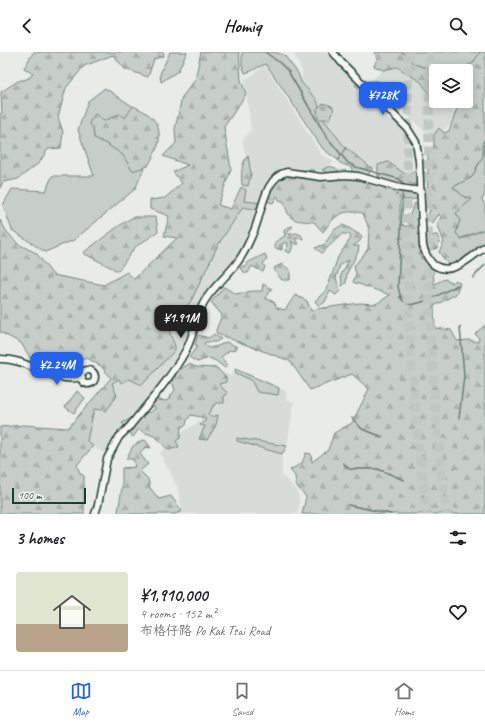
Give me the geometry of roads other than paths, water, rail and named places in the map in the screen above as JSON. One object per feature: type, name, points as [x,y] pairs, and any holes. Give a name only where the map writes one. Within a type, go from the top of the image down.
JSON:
[{"type":"street","points":[[333,52],[338,60],[401,121],[416,142],[418,153],[423,246],[425,253],[431,262],[440,268],[453,268],[460,265],[485,247]]},
{"type":"street","points":[[95,514],[108,456],[120,435],[130,426],[179,362],[186,349],[204,303],[210,293],[239,261],[254,232],[259,213],[269,186],[272,182],[282,173],[294,172],[321,177],[345,175],[358,176],[402,188],[420,191]]},
{"type":"street","points":[[0,358],[18,361],[58,377],[68,379],[82,377]]},
{"type":"waterway","points":[[265,52],[288,71],[326,136],[348,163],[356,167],[399,179],[403,183],[403,186]]},
{"type":"waterway","points":[[403,190],[398,286],[401,298],[406,303],[417,303],[432,298],[458,285]]},
{"type":"waterway","points":[[473,278],[485,265]]},
{"type":"waterway","points":[[459,418],[464,376],[460,327]]},
{"type":"waterway","points":[[352,418],[362,429],[383,437]]},
{"type":"waterway","points":[[343,463],[349,469],[378,469],[404,480]]},
{"type":"waterway","points":[[348,505],[391,514]]},
{"type":"tunnel","points":[[409,52],[407,261],[410,347],[414,402],[427,514]]},
{"type":"tunnel","points":[[430,52],[428,256],[431,342],[440,457],[447,514]]}]
